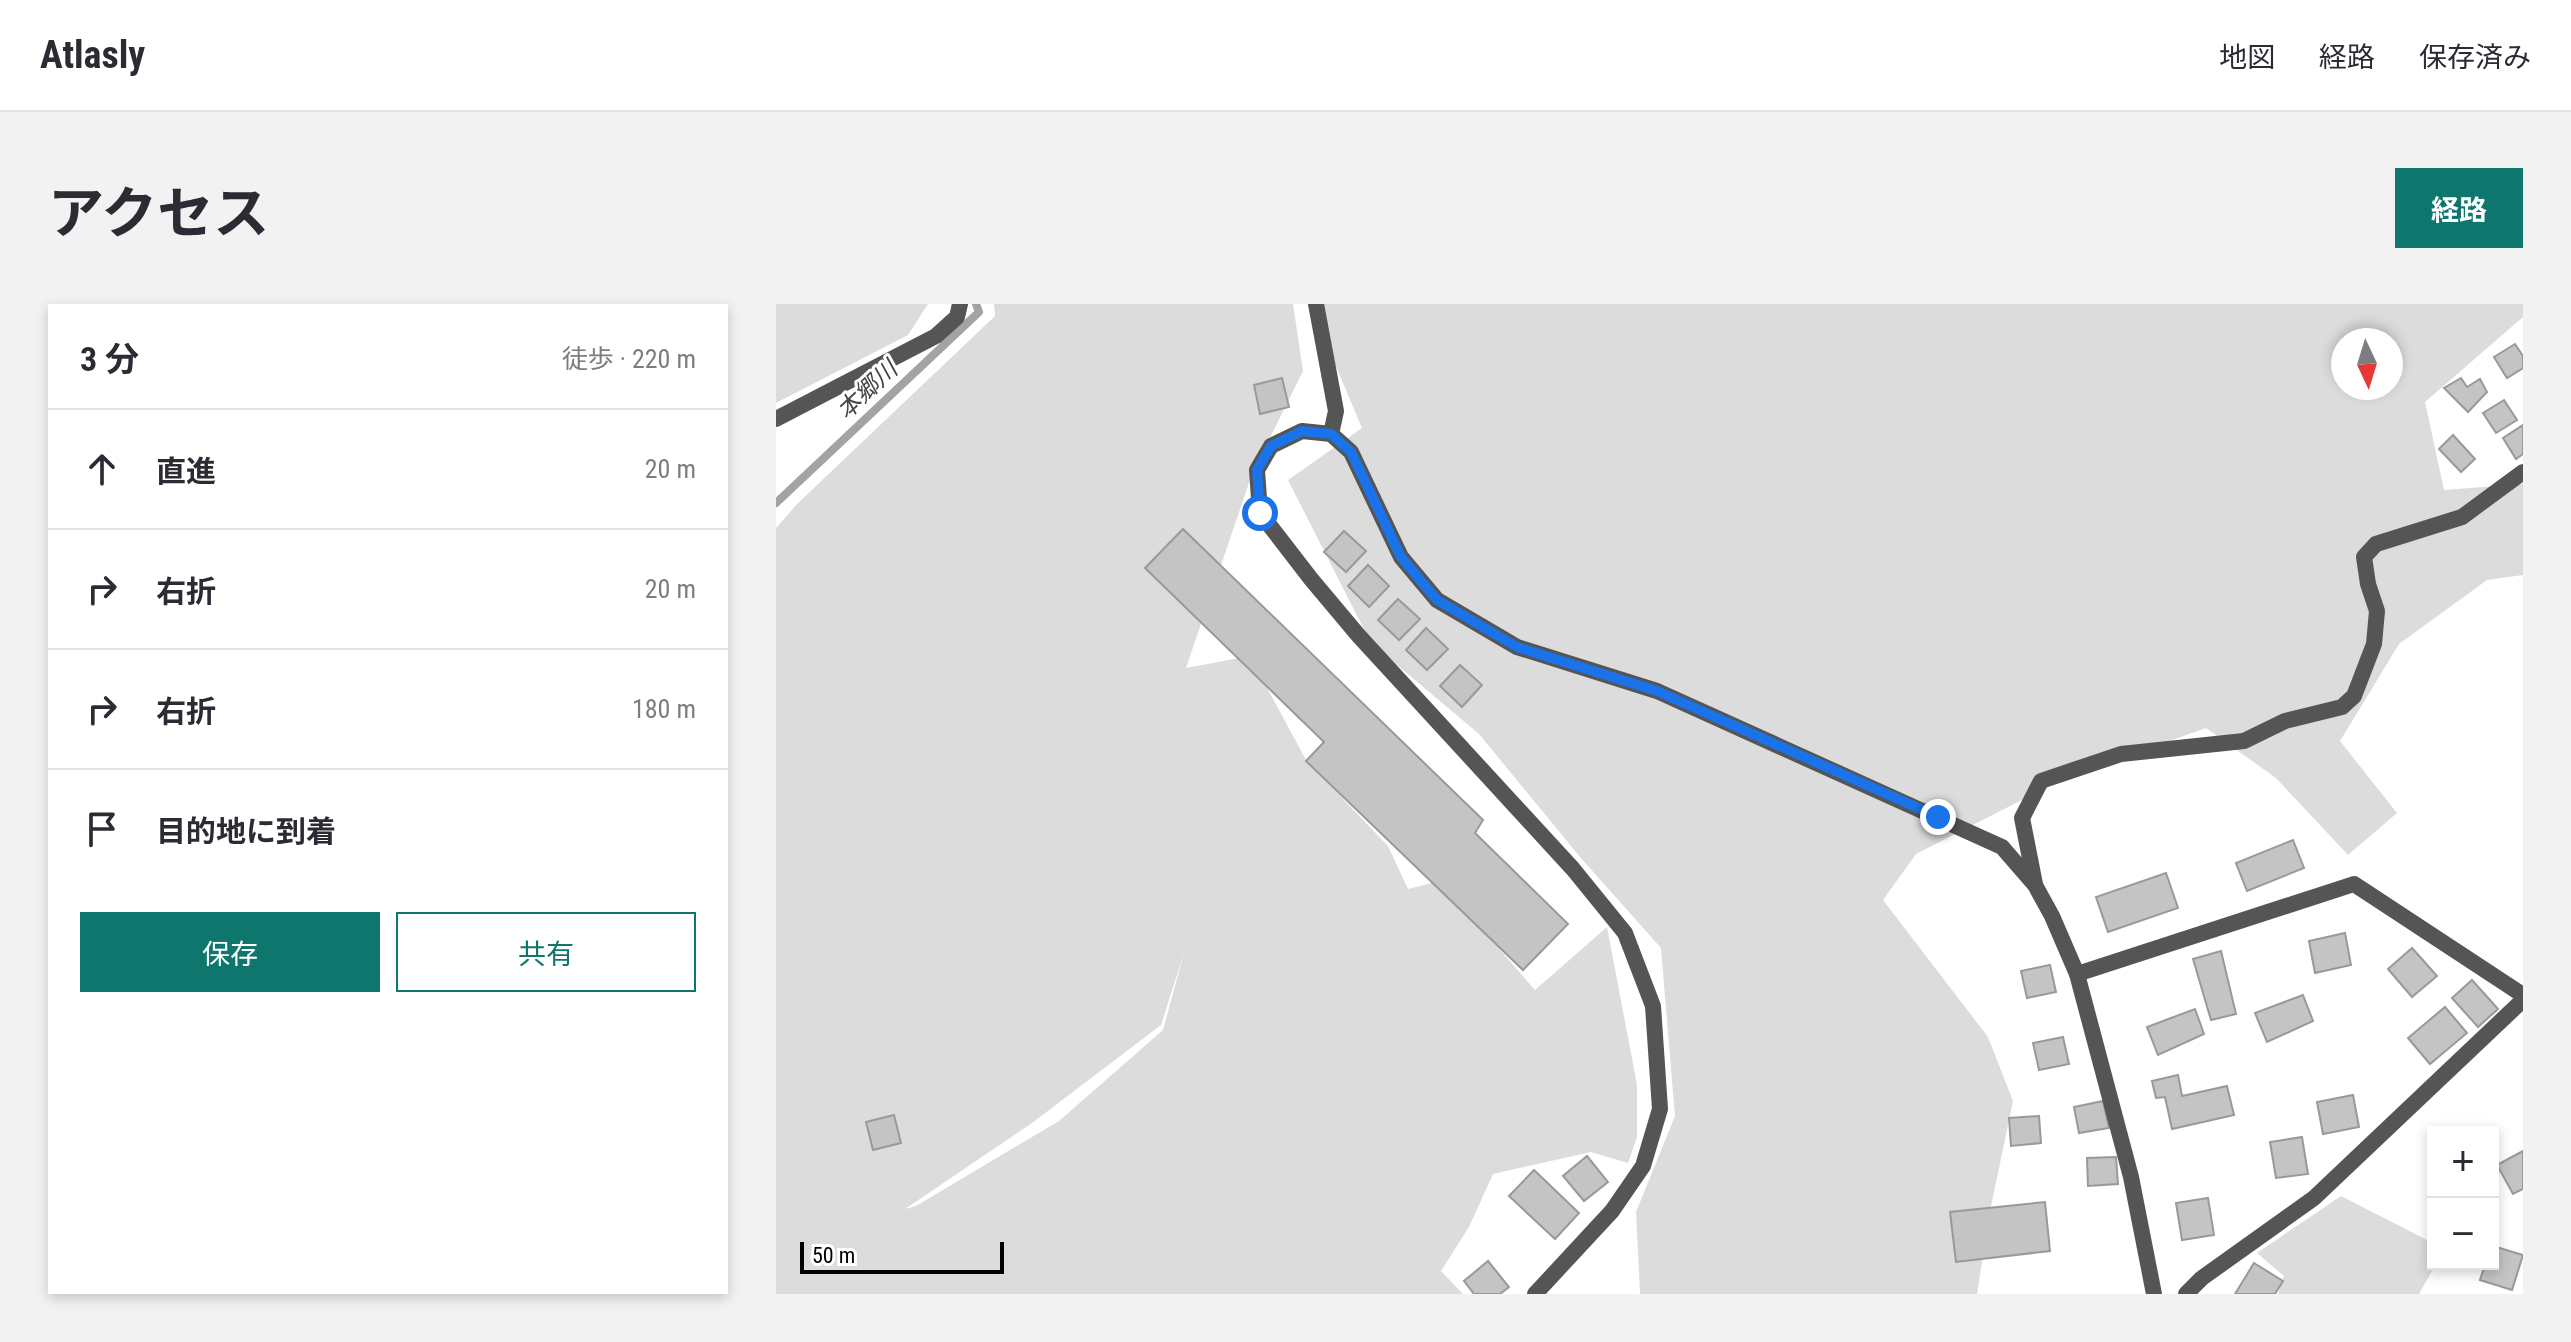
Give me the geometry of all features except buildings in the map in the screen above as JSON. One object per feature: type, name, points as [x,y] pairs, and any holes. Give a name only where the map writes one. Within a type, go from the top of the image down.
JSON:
[{"type":"street","points":[[776,419],[936,336],[957,317],[960,304]]},
{"type":"street","points":[[1316,304],[1336,411],[1331,434]]},
{"type":"street","points":[[1535,1294],[1612,1211],[1643,1166],[1660,1109],[1653,1006],[1625,933],[1573,869],[1358,635],[1260,513],[1257,470],[1271,446],[1302,431],[1331,434],[1351,452],[1401,557],[1437,600],[1517,647],[1657,691],[2002,847],[2035,885],[2077,974],[2131,1177],[2154,1294]]},
{"type":"street","points":[[2035,885],[2022,818],[2041,781],[2121,754],[2244,741],[2285,721],[2342,707],[2354,696],[2374,644],[2377,611],[2368,584],[2364,557],[2376,544],[2462,517],[2523,472]]},
{"type":"street","points":[[2077,974],[2354,884],[2523,997],[2314,1198],[2202,1278],[2186,1294]]},
{"type":"shaded area","points":[[776,304],[928,304],[908,335],[776,403]]},
{"type":"shaded area","points":[[994,304],[1293,304],[1303,371],[1252,474],[1186,668],[1250,656],[1306,760],[1388,846],[1408,889],[1440,881],[1535,990],[1607,927],[1637,1085],[1637,1137],[1628,1163],[1591,1152],[1493,1174],[1469,1227],[1441,1271],[1463,1294],[776,1294],[776,528],[797,504],[995,316]],"holes":[[[1184,953],[1163,1030],[1059,1121],[916,1206],[905,1209],[1032,1123],[1161,1025]]]},
{"type":"shaded area","points":[[1314,304],[2523,304],[2523,317],[2425,402],[2444,490],[2523,484],[2523,575],[2487,580],[2399,644],[2340,741],[2397,813],[2348,855],[2276,778],[2206,728],[2065,778],[1916,854],[1883,900],[1988,1037],[2013,1101],[1990,1211],[1977,1294],[1640,1294],[1636,1212],[1675,1116],[1661,948],[1580,857],[1479,734],[1371,643],[1288,480],[1362,428],[1321,331]]},
{"type":"shaded area","points":[[2341,1196],[2427,1240],[2427,1270],[2433,1270],[2419,1294],[2278,1294],[2284,1276],[2257,1253]]},
{"type":"waterway","name":"本郷川","points":[[776,503],[979,312],[976,304]]},
{"type":"route","points":[[1260,513],[1257,470],[1271,446],[1302,431],[1331,434],[1351,452],[1401,557],[1437,600],[1517,647],[1657,691],[1938,817]]}]
